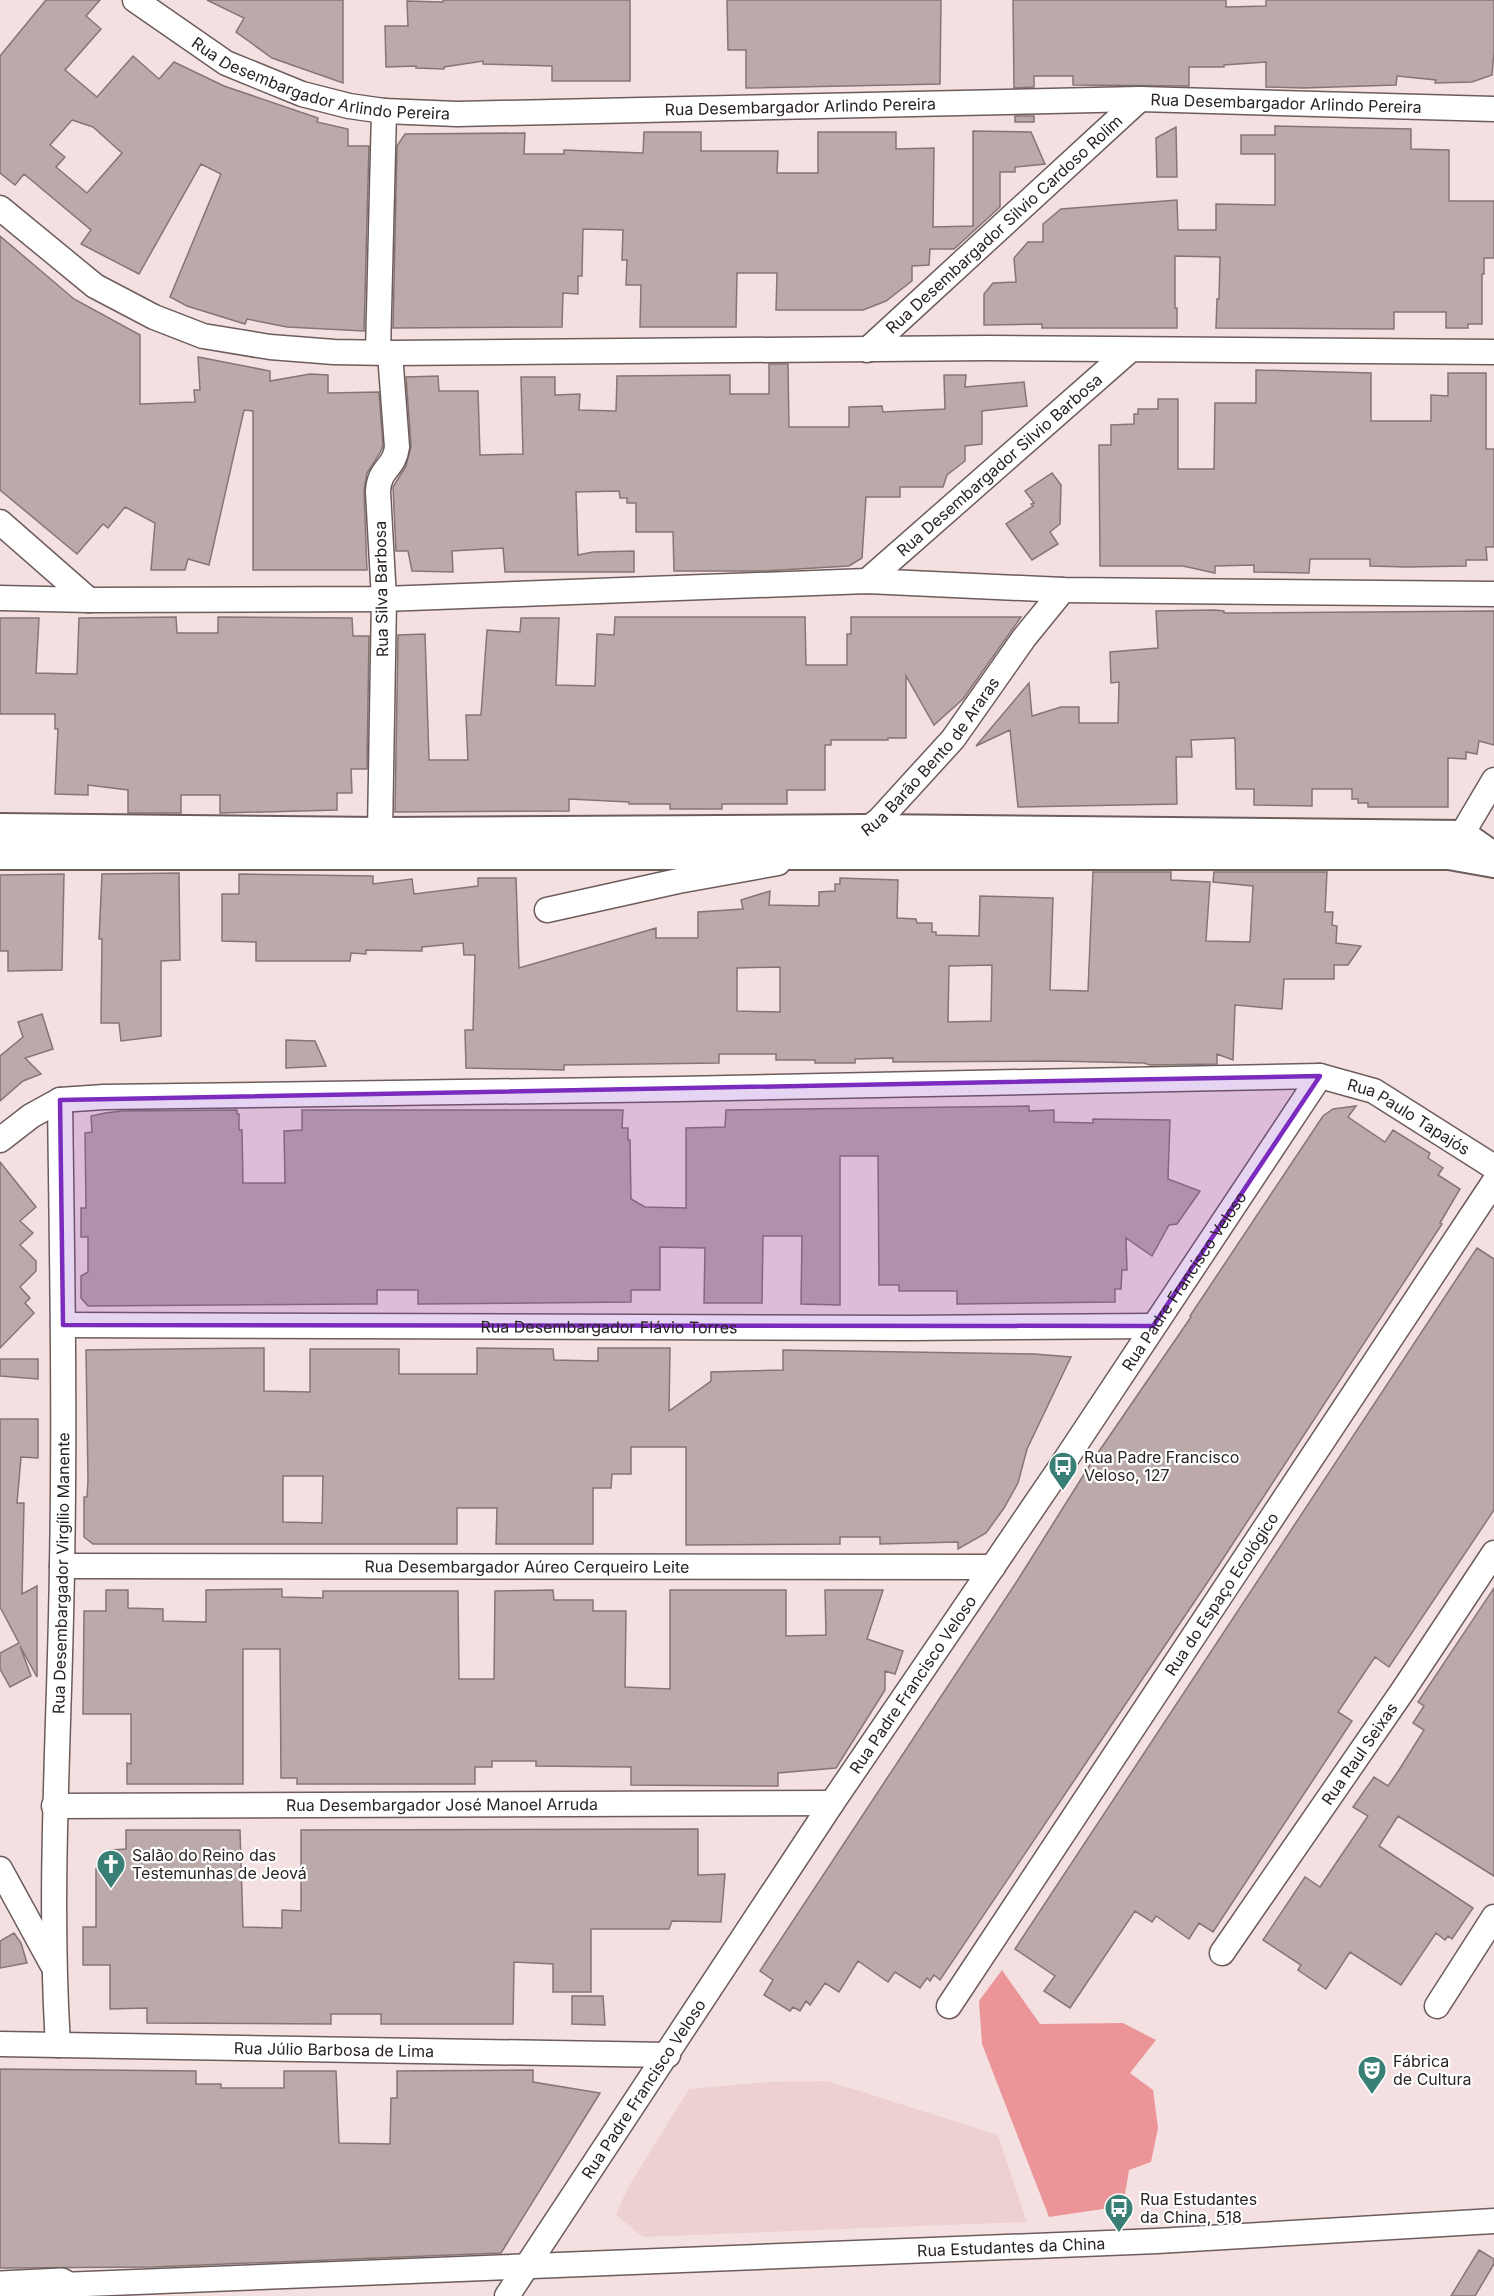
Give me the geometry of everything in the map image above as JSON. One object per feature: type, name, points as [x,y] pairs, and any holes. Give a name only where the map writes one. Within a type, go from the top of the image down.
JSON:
[{"type":"main road","points":[[0,2288],[61,2291]]},
{"type":"street","name":"Rua Desembargador Arlindo Pereira","points":[[135,0],[226,63],[302,94],[349,106],[384,111],[457,114],[1140,99],[1494,109]]},
{"type":"street","name":"Rua Desembargador Silvio Cardoso Rolim","points":[[867,350],[1140,99]]},
{"type":"street","name":"Rua Silva Barbosa","points":[[380,832],[384,599],[378,484],[384,471],[393,461],[397,447],[384,353],[384,111]]},
{"type":"street","points":[[0,208],[95,286],[154,317],[203,336],[270,347],[384,353],[867,350],[1494,352]]},
{"type":"street","name":"Rua Desembargador Silvio Barbosa","points":[[867,581],[1131,350]]},
{"type":"street","points":[[0,522],[88,600]]},
{"type":"street","points":[[0,598],[384,599],[867,581],[1063,590],[1494,594]]},
{"type":"street","name":"Rua Barão Bento de Araras","points":[[547,910],[678,881],[832,854],[868,829],[953,739],[1024,638],[1063,590]]},
{"type":"street","points":[[1456,845],[1494,780]]},
{"type":"street","points":[[0,828],[380,832],[868,829],[1456,845],[1494,857]]},
{"type":"street","points":[[0,855],[832,854],[1456,845],[1494,862]]},
{"type":"street","name":"Rua Paulo Tapajós","points":[[60,1100],[1320,1076],[1374,1091],[1494,1167]]},
{"type":"street","name":"Rua Padre Francisco Veloso","points":[[507,2296],[832,1803],[993,1567],[1320,1076]]},
{"type":"street","points":[[0,1140],[31,1116],[60,1100]]},
{"type":"street","name":"Rua Desembargador Virgílio Manente","points":[[58,2045],[53,1965],[54,1806],[62,1566],[63,1325],[60,1100]]},
{"type":"street","name":"Rua do Espaço Ecológico","points":[[949,2006],[1494,1182]]},
{"type":"street","name":"Rua Desembargador Flávio Torres","points":[[63,1325],[875,1328],[1154,1326]]},
{"type":"street","name":"Rua Raul Seixas","points":[[1222,1953],[1404,1689],[1494,1553]]},
{"type":"street","name":"Rua Desembargador Aúreo Cerqueiro Leite","points":[[62,1566],[993,1567]]},
{"type":"street","name":"Rua Desembargador José Manoel Arruda","points":[[54,1806],[832,1803]]},
{"type":"street","points":[[0,1869],[53,1965]]},
{"type":"street","points":[[1437,2006],[1494,1917]]},
{"type":"street","name":"Rua Júlio Barbosa de Lima","points":[[0,2044],[668,2055]]},
{"type":"street","name":"Rua Estudantes da China","points":[[61,2291],[528,2267],[1157,2241],[1494,2221]]},
{"type":"highlighted area","points":[[1320,1076],[1153,1326],[63,1325],[60,1100]]},
{"type":"shaded area","points":[[1002,1970],[1040,2024],[1123,2023],[1156,2040],[1130,2073],[1153,2090],[1158,2128],[1151,2162],[1129,2170],[1123,2206],[1049,2217],[982,2044],[979,2001]]},
{"type":"shaded area","points":[[828,2081],[998,2135],[1027,2222],[643,2237],[616,2215],[627,2189],[689,2089],[768,2082]]},
{"type":"building","points":[[46,0],[100,0],[86,16],[101,29],[65,70],[97,97],[133,56],[159,79],[174,62],[224,86],[318,118],[317,122],[348,129],[348,146],[369,146],[364,331],[287,327],[247,319],[245,324],[187,306],[170,297],[221,174],[201,164],[139,274],[81,244],[91,230],[24,174],[15,185],[0,173],[0,56]],"holes":[[[72,120],[93,127],[122,153],[87,193],[56,167],[65,157],[50,145]]]},
{"type":"building","points":[[207,0],[343,0],[343,83],[272,58],[236,32],[244,18]]},
{"type":"building","points":[[443,0],[630,0],[630,81],[552,81],[552,66],[483,64],[483,61],[444,67],[444,69],[416,68],[416,66],[386,67],[385,26],[408,26],[407,1],[443,2]]},
{"type":"building","points":[[727,0],[941,0],[940,84],[746,88],[746,50],[728,50]]},
{"type":"building","points":[[1013,0],[1226,0],[1226,7],[1266,6],[1266,0],[1494,0],[1492,75],[1472,82],[1435,83],[1436,80],[1397,76],[1396,85],[1266,87],[1266,62],[1224,65],[1224,67],[1189,67],[1189,86],[1073,85],[1073,76],[1034,76],[1034,87],[1014,88]]},
{"type":"building","points":[[1015,116],[1034,116],[1034,122],[1015,122]]},
{"type":"building","points":[[1275,126],[1411,129],[1411,149],[1449,150],[1449,201],[1494,201],[1494,258],[1484,258],[1482,324],[1468,324],[1468,328],[1446,328],[1446,312],[1394,312],[1394,329],[1216,328],[1220,257],[1175,256],[1177,328],[1042,328],[1042,324],[984,325],[984,294],[993,283],[1016,282],[1014,258],[1028,242],[1043,242],[1043,224],[1061,209],[1177,200],[1178,230],[1216,230],[1216,204],[1275,205],[1275,154],[1241,154],[1241,135],[1275,135]]},
{"type":"building","points":[[1176,127],[1177,177],[1157,177],[1156,138]]},
{"type":"building","points":[[973,131],[1031,132],[1045,164],[1015,167],[1015,172],[1000,172],[1000,207],[954,249],[930,249],[929,265],[912,266],[912,281],[886,301],[863,310],[776,310],[777,273],[737,273],[736,327],[640,327],[641,285],[626,285],[627,260],[622,260],[623,230],[583,229],[582,276],[578,276],[578,294],[563,293],[562,327],[393,328],[397,146],[405,134],[525,133],[524,154],[564,154],[564,150],[643,153],[644,132],[701,132],[701,151],[778,151],[777,173],[818,173],[818,132],[896,132],[896,149],[934,148],[933,227],[973,226]]},
{"type":"building","points":[[0,236],[74,299],[140,335],[140,404],[195,402],[194,390],[200,390],[198,357],[270,371],[270,381],[310,374],[328,375],[328,393],[379,392],[383,446],[367,473],[364,490],[367,570],[253,570],[253,411],[244,410],[209,565],[188,559],[185,570],[151,570],[155,523],[125,507],[108,528],[103,524],[77,554],[0,490]]},
{"type":"building","points":[[769,364],[788,364],[789,427],[849,427],[849,407],[882,406],[883,412],[945,409],[944,375],[966,375],[965,387],[1024,382],[1027,406],[982,411],[982,444],[965,446],[965,461],[947,475],[943,487],[900,487],[900,497],[866,497],[862,558],[849,566],[763,571],[674,571],[673,532],[636,532],[636,503],[627,503],[627,498],[620,498],[619,491],[576,492],[578,555],[593,552],[634,551],[634,572],[505,572],[503,548],[452,551],[453,572],[412,571],[408,551],[396,551],[393,487],[406,466],[411,446],[406,377],[438,376],[439,391],[478,391],[480,455],[523,454],[521,377],[555,377],[555,395],[580,394],[579,410],[616,411],[617,376],[730,375],[730,394],[769,394]]},
{"type":"building","points":[[1256,370],[1371,373],[1371,421],[1431,421],[1431,395],[1448,396],[1448,373],[1486,373],[1486,449],[1494,449],[1494,547],[1486,547],[1487,560],[1466,560],[1466,566],[1407,567],[1370,566],[1370,559],[1310,559],[1309,573],[1254,572],[1254,565],[1215,566],[1215,573],[1183,566],[1100,566],[1099,445],[1111,445],[1111,425],[1134,424],[1134,414],[1138,414],[1138,409],[1158,409],[1158,399],[1178,399],[1178,469],[1214,469],[1215,403],[1256,403]]},
{"type":"building","points":[[1052,473],[1061,485],[1060,524],[1050,532],[1058,544],[1032,560],[1006,524],[1033,506],[1031,504],[1034,503],[1025,491]]},
{"type":"building","points":[[1156,611],[1224,611],[1224,613],[1494,611],[1494,745],[1479,741],[1477,754],[1466,752],[1466,759],[1448,758],[1448,807],[1368,807],[1368,803],[1358,803],[1358,799],[1352,799],[1352,789],[1312,789],[1312,806],[1254,805],[1254,789],[1236,789],[1235,738],[1191,740],[1192,757],[1176,757],[1177,804],[1018,807],[1010,730],[976,746],[1029,683],[1032,716],[1061,707],[1079,707],[1079,723],[1118,723],[1119,682],[1111,683],[1110,652],[1158,648]]},
{"type":"building","points":[[176,617],[177,633],[218,633],[218,617],[352,618],[353,636],[369,636],[367,769],[351,769],[352,793],[337,793],[337,810],[220,813],[220,795],[181,795],[181,813],[128,813],[128,790],[88,785],[88,795],[55,794],[58,729],[55,729],[55,714],[0,714],[0,618],[39,618],[36,673],[77,674],[79,618]]},
{"type":"building","points":[[615,617],[805,617],[806,665],[847,665],[847,634],[851,634],[851,617],[1021,617],[963,699],[934,725],[906,676],[906,738],[831,740],[831,745],[825,745],[825,790],[787,790],[787,804],[722,804],[722,809],[670,809],[670,804],[629,804],[629,802],[569,799],[569,811],[395,812],[398,635],[425,634],[429,760],[468,760],[466,715],[481,715],[487,630],[520,632],[521,618],[559,618],[556,685],[595,686],[597,634],[614,635]]},
{"type":"building","points":[[1093,872],[1171,872],[1171,880],[1210,882],[1206,941],[1250,942],[1253,886],[1213,882],[1214,872],[1327,872],[1325,912],[1333,912],[1332,925],[1337,926],[1336,943],[1361,946],[1348,965],[1334,965],[1334,979],[1284,979],[1282,1009],[1235,1005],[1233,1060],[1217,1054],[1217,1064],[1150,1065],[1056,1061],[893,1062],[893,1058],[855,1059],[855,1063],[815,1063],[815,1060],[776,1060],[776,1054],[719,1054],[719,1063],[564,1065],[564,1070],[466,1068],[465,1030],[473,1030],[475,955],[464,955],[463,943],[422,947],[422,951],[366,950],[366,954],[351,953],[350,961],[256,961],[256,942],[222,941],[222,894],[239,894],[239,874],[373,876],[373,884],[412,879],[414,894],[478,886],[478,878],[516,878],[519,968],[656,928],[656,938],[698,938],[698,912],[743,909],[741,900],[770,891],[769,905],[819,906],[819,892],[835,891],[835,884],[840,884],[840,878],[898,880],[897,918],[916,919],[917,923],[932,923],[932,932],[936,932],[936,935],[979,936],[980,896],[1053,898],[1050,990],[1088,991]],"holes":[[[992,965],[991,1021],[948,1022],[949,966]],[[780,967],[780,1012],[737,1011],[737,968]]]},
{"type":"building","points":[[179,873],[180,960],[161,961],[161,1036],[121,1041],[119,1023],[101,1023],[102,939],[99,939],[102,874]]},
{"type":"building","points":[[64,874],[62,970],[8,971],[8,951],[0,951],[0,875]]},
{"type":"building","points":[[42,1014],[53,1049],[25,1058],[41,1074],[23,1081],[0,1101],[0,1056],[23,1037],[18,1022]]},
{"type":"building","points":[[286,1040],[315,1041],[326,1066],[286,1068]]},
{"type":"building","points":[[1029,1106],[1029,1111],[1054,1110],[1054,1122],[1093,1123],[1093,1119],[1170,1120],[1168,1179],[1200,1191],[1177,1224],[1169,1225],[1152,1256],[1126,1238],[1127,1270],[1122,1270],[1121,1289],[1115,1289],[1115,1302],[957,1304],[957,1291],[899,1291],[899,1285],[879,1285],[878,1156],[840,1156],[840,1305],[801,1304],[802,1236],[763,1236],[762,1303],[704,1303],[705,1248],[660,1247],[660,1290],[631,1290],[631,1302],[418,1304],[418,1290],[377,1290],[377,1304],[88,1306],[81,1298],[81,1276],[88,1272],[88,1237],[81,1237],[81,1208],[86,1208],[85,1133],[92,1132],[91,1116],[105,1113],[237,1110],[239,1130],[242,1130],[243,1183],[285,1183],[284,1131],[302,1130],[302,1110],[623,1110],[622,1128],[628,1128],[628,1140],[630,1140],[631,1199],[645,1207],[686,1208],[686,1128],[725,1127],[726,1110]]},
{"type":"building","points":[[1356,1106],[1348,1117],[1385,1142],[1393,1130],[1430,1153],[1428,1158],[1443,1168],[1438,1175],[1460,1189],[1440,1223],[1442,1224],[1211,1577],[940,1980],[934,1975],[930,1981],[927,1978],[920,1988],[895,1972],[888,1982],[858,1961],[839,1992],[825,1983],[810,2005],[806,2001],[800,2011],[793,2007],[790,2011],[764,1995],[773,1980],[760,1971],[1019,1578],[1093,1460],[1191,1317],[1323,1116],[1333,1109]]},
{"type":"building","points":[[0,1162],[36,1207],[20,1221],[33,1233],[20,1245],[36,1261],[36,1271],[20,1287],[30,1298],[25,1303],[34,1313],[0,1348]]},
{"type":"building","points":[[1477,1248],[1494,1259],[1494,1510],[1389,1667],[1375,1657],[1338,1712],[1352,1721],[1213,1932],[1199,1923],[1189,1939],[1156,1916],[1152,1922],[1135,1911],[1070,2008],[1044,1991],[1055,1976],[1015,1949]]},
{"type":"building","points":[[264,1348],[264,1391],[310,1392],[310,1349],[399,1349],[399,1374],[477,1374],[477,1348],[553,1349],[554,1360],[598,1361],[598,1348],[670,1348],[669,1411],[711,1381],[711,1372],[783,1370],[783,1350],[1034,1354],[1071,1357],[1027,1449],[1018,1483],[1004,1508],[986,1533],[958,1549],[958,1542],[880,1544],[880,1537],[840,1537],[840,1544],[686,1545],[686,1447],[631,1447],[631,1474],[612,1474],[611,1488],[593,1488],[593,1544],[496,1544],[497,1508],[457,1508],[457,1544],[93,1544],[84,1537],[84,1497],[87,1497],[88,1480],[86,1350]],"holes":[[[283,1476],[323,1476],[322,1523],[283,1522]]]},
{"type":"building","points":[[0,1359],[38,1359],[38,1379],[0,1376]]},
{"type":"building","points":[[0,1419],[38,1419],[38,1458],[21,1457],[17,1503],[24,1503],[22,1594],[37,1586],[37,1677],[20,1646],[31,1676],[10,1687],[0,1669],[0,1653],[19,1643],[0,1607]]},
{"type":"building","points":[[1494,1588],[1494,1876],[1398,1816],[1379,1846],[1473,1908],[1452,1939],[1448,1936],[1445,1940],[1436,1933],[1401,1985],[1350,1952],[1326,1989],[1298,1970],[1301,1965],[1263,1940],[1305,1877],[1320,1887],[1368,1816],[1353,1807],[1374,1777],[1388,1786],[1399,1770],[1424,1730],[1413,1723],[1424,1706],[1418,1702]]},
{"type":"building","points":[[282,1589],[282,1597],[323,1598],[323,1591],[458,1591],[459,1679],[494,1679],[495,1591],[553,1590],[554,1600],[593,1600],[593,1611],[626,1611],[625,1687],[670,1689],[670,1590],[786,1590],[786,1636],[826,1635],[825,1590],[883,1590],[867,1639],[903,1651],[895,1674],[885,1671],[885,1690],[836,1768],[778,1773],[778,1786],[631,1785],[631,1767],[536,1766],[536,1761],[492,1761],[492,1767],[475,1767],[475,1784],[297,1784],[297,1778],[281,1778],[280,1649],[243,1649],[243,1784],[127,1784],[127,1763],[131,1764],[131,1714],[83,1714],[84,1611],[106,1611],[106,1590],[128,1590],[128,1608],[163,1609],[163,1621],[206,1622],[206,1590]]},
{"type":"building","points":[[698,1829],[698,1875],[725,1874],[721,1922],[672,1921],[669,1929],[591,1929],[591,1992],[553,1992],[553,1964],[514,1962],[513,2024],[381,2024],[381,2014],[331,2014],[331,2024],[147,2023],[147,2008],[110,2009],[110,1965],[83,1965],[83,1927],[96,1927],[96,1869],[110,1850],[126,1849],[126,1830],[240,1830],[243,1927],[282,1928],[282,1910],[301,1911],[301,1830]]},
{"type":"building","points":[[14,1933],[21,1943],[27,1963],[0,1968],[0,1941]]},
{"type":"building","points":[[572,1996],[603,1996],[605,2025],[572,2024]]},
{"type":"building","points":[[0,2069],[196,2071],[196,2084],[221,2084],[221,2088],[284,2088],[284,2071],[336,2071],[339,2143],[390,2144],[391,2098],[397,2098],[397,2071],[533,2070],[533,2082],[600,2093],[501,2253],[153,2267],[0,2268]]},
{"type":"building","points":[[1479,2250],[1494,2259],[1494,2264],[1475,2296],[1451,2296]]},
{"type":"place","name":"Rua Padre Francisco Veloso, 127","points":[[1063,1492]]},
{"type":"place","name":"Salão do Reino das Testemunhas de Jeová","points":[[111,1890]]},
{"type":"place","name":"Fábrica de Cultura","points":[[1372,2096]]},
{"type":"place","name":"Rua Estudantes da China, 518","points":[[1119,2234]]}]
